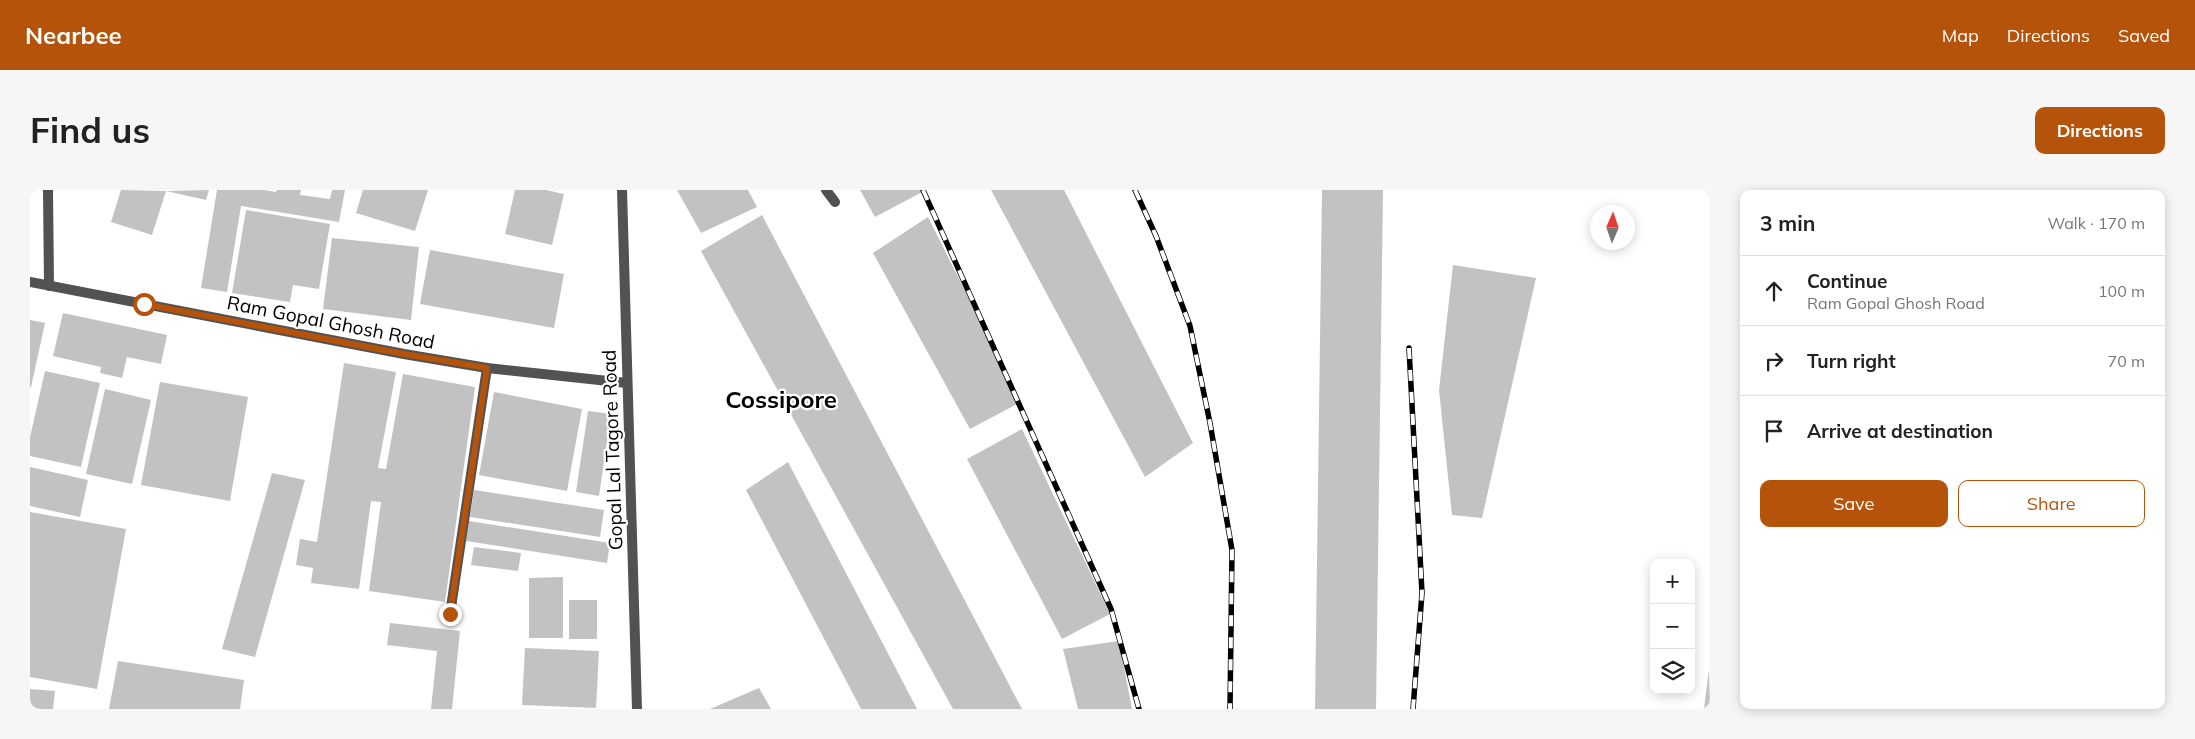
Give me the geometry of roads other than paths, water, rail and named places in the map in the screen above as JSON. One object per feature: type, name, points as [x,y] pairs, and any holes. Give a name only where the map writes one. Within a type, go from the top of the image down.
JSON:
[{"type":"street","points":[[48,190],[49,286]]},
{"type":"street","name":"Gopal Lal Tagore Road","points":[[622,190],[637,709]]},
{"type":"street","points":[[826,190],[835,202]]},
{"type":"street","name":"Ram Gopal Ghosh Road","points":[[30,282],[404,354],[487,368],[627,383]]},
{"type":"street","points":[[450,614],[487,368]]},
{"type":"railway","points":[[923,190],[1111,609],[1139,709]]},
{"type":"railway","points":[[1135,190],[1156,236],[1190,326],[1210,423],[1232,550],[1230,709]]},
{"type":"railway","points":[[1409,348],[1422,593],[1413,709]]},
{"type":"district","name":"Cossipore","points":[[781,399]]}]
